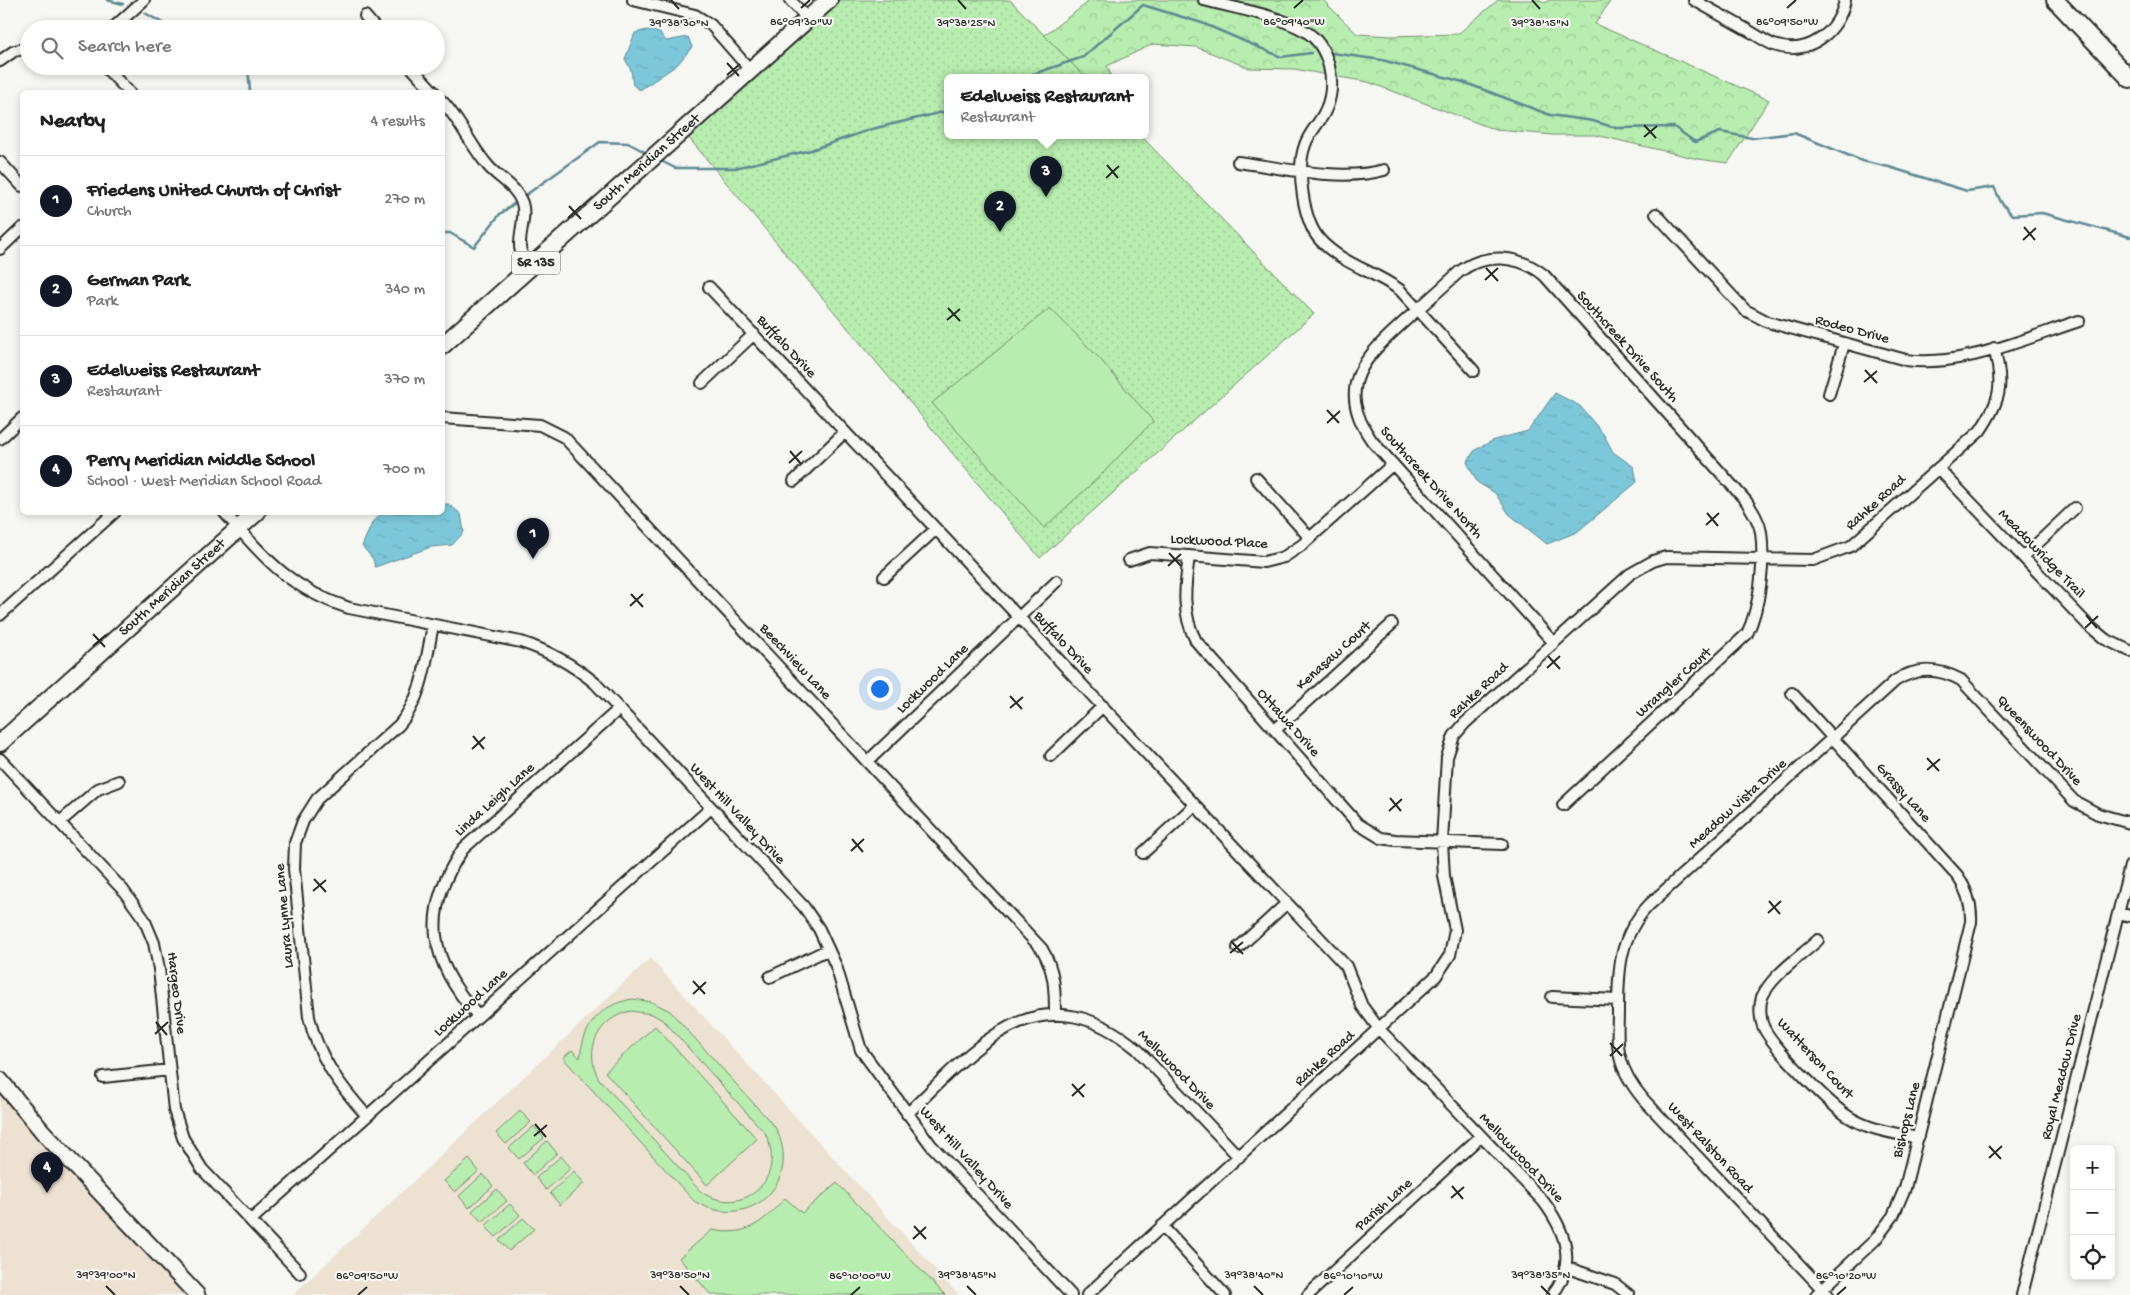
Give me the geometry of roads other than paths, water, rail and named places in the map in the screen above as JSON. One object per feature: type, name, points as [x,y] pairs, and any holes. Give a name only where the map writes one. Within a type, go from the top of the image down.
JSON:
[{"type":"main road","name":"South Meridian Street","points":[[445,343],[830,0]]},
{"type":"main road","points":[[2055,0],[2130,79]]},
{"type":"main road","name":"South Meridian Street","points":[[0,743],[254,515]]},
{"type":"main road","points":[[0,1080],[49,1139],[197,1295]]},
{"type":"street","points":[[122,20],[144,0]]},
{"type":"street","points":[[634,0],[695,15],[711,25],[751,70]]},
{"type":"street","points":[[790,0],[808,19]]},
{"type":"street","points":[[1204,0],[1287,23],[1307,32],[1316,41],[1329,63],[1332,89],[1326,109],[1305,143],[1301,170],[1306,212],[1320,239],[1342,259],[1386,280],[1400,290],[1474,370]]},
{"type":"street","points":[[1694,0],[1775,45],[1797,47],[1817,42],[1831,31],[1843,13],[1845,0]]},
{"type":"street","points":[[365,16],[368,20]]},
{"type":"street","points":[[0,61],[14,51],[20,50]]},
{"type":"street","points":[[112,75],[126,90]]},
{"type":"street","points":[[418,75],[432,90]]},
{"type":"street","points":[[445,104],[453,112],[489,167],[519,197],[523,218],[519,247],[524,259],[533,265]]},
{"type":"street","points":[[0,162],[20,184]]},
{"type":"street","points":[[1238,162],[1301,170],[1366,175],[1384,170]]},
{"type":"street","name":"Rodeo Drive","points":[[1656,214],[1745,310],[1768,322],[1844,344],[1927,363],[1953,361],[2079,321]]},
{"type":"street","points":[[0,249],[20,230]]},
{"type":"street","name":"Southcreek Drive South","points":[[1418,309],[1458,272],[1481,260],[1498,258],[1514,260],[1537,270],[1746,501],[1755,515],[1760,532],[1761,560]]},
{"type":"street","name":"Buffalo Drive","points":[[709,287],[1346,966],[1362,1006],[1380,1030]]},
{"type":"street","name":"Southcreek Drive North","points":[[1418,309],[1372,350],[1356,380],[1355,402],[1362,427],[1554,643]]},
{"type":"street","points":[[702,383],[754,334]]},
{"type":"street","points":[[1829,394],[1844,344]]},
{"type":"street","name":"Rahke Road","points":[[1087,1295],[1380,1030],[1436,976],[1450,955],[1455,930],[1444,876],[1442,842],[1447,757],[1454,736],[1464,723],[1630,574],[1653,561],[1666,557],[1684,556],[1761,560],[1813,560],[1851,546],[1980,431],[1994,410],[2001,381],[1994,348]]},
{"type":"street","name":"Beechview Lane","points":[[445,418],[540,425],[564,437],[1042,949],[1049,961],[1055,982],[1054,1015]]},
{"type":"street","points":[[0,439],[20,420]]},
{"type":"street","points":[[794,481],[845,432]]},
{"type":"street","name":"Lockwood Place","points":[[1129,560],[1150,553],[1264,562],[1284,557],[1310,538],[1393,464]]},
{"type":"street","name":"Meadowridge Trail","points":[[1938,468],[2088,625],[2104,639],[2130,651]]},
{"type":"street","points":[[1256,478],[1310,538]]},
{"type":"street","points":[[2024,557],[2075,508]]},
{"type":"street","points":[[0,615],[112,515]]},
{"type":"street","name":"West Hill Valley Drive","points":[[227,515],[290,581],[325,600],[349,608],[521,642],[545,650],[575,666],[595,682],[804,907],[819,929],[836,966],[861,1050],[931,1145],[1071,1295]]},
{"type":"street","points":[[884,577],[936,528]]},
{"type":"street","name":"Ottawa Drive","points":[[1189,556],[1184,601],[1188,626],[1196,641],[1358,824],[1381,838],[1395,840],[1502,844]]},
{"type":"street","name":"Wrangler Court","points":[[1563,805],[1747,634],[1758,609],[1761,560]]},
{"type":"street","name":"Lockwood Lane","points":[[867,762],[1057,581]]},
{"type":"street","name":"Kenasaw Court","points":[[1275,730],[1392,624]]},
{"type":"street","name":"Laura Lynne Lane","points":[[367,1116],[344,1090],[322,1058],[313,1034],[309,1017],[294,869],[295,843],[303,822],[317,800],[400,725],[411,711],[418,695],[434,625]]},
{"type":"street","name":"Meadow Vista Drive","points":[[1618,1000],[1620,959],[1623,946],[1632,926],[1642,912],[1899,679],[1915,672],[1932,670]]},
{"type":"street","name":"Queenswood Drive","points":[[1932,670],[1949,674],[1964,683],[2078,804],[2098,814],[2130,823]]},
{"type":"street","name":"Grassy Lane","points":[[1792,693],[1957,875],[1969,898],[1971,922]]},
{"type":"street","points":[[1052,756],[1103,706]]},
{"type":"street","name":"Linda Leigh Lane","points":[[478,1016],[458,993],[442,963],[436,937],[436,916],[445,878],[463,849],[619,708]]},
{"type":"street","name":"Hargeo Drive","points":[[0,759],[123,890],[144,919],[154,943],[159,968],[174,1110],[182,1138],[202,1169],[300,1273]]},
{"type":"street","points":[[60,822],[98,788],[119,781]]},
{"type":"street","points":[[1143,853],[1195,805]]},
{"type":"street","name":"Lockwood Lane","points":[[250,1220],[712,808]]},
{"type":"street","name":"Royal Meadow Drive","points":[[2022,1295],[2130,866]]},
{"type":"street","points":[[1238,948],[1287,904]]},
{"type":"street","points":[[2119,913],[2130,916]]},
{"type":"street","name":"Bishops Lane","points":[[1822,1293],[1875,1240],[1893,1216],[1905,1188],[1971,922]]},
{"type":"street","name":"Watterson Court","points":[[1818,940],[1772,983],[1762,998],[1760,1011],[1764,1029],[1830,1102],[1850,1118],[1873,1128],[1918,1138]]},
{"type":"street","points":[[770,977],[828,950]]},
{"type":"street","points":[[1552,997],[1618,1000]]},
{"type":"street","name":"West Ralston Road","points":[[1618,1000],[1619,1054],[1633,1087],[1822,1293]]},
{"type":"street","name":"Mellowood Drive","points":[[907,1114],[984,1041],[1005,1027],[1028,1018],[1054,1015],[1072,1016],[1093,1021],[1123,1038],[1137,1049],[1239,1157]]},
{"type":"street","name":"Mellowwood Drive","points":[[1380,1030],[1557,1219],[1566,1244],[1565,1267]]},
{"type":"street","points":[[103,1077],[170,1070]]},
{"type":"street","name":"Parish Lane","points":[[1308,1295],[1481,1136]]},
{"type":"street","points":[[1162,1226],[1225,1295]]},
{"type":"street","points":[[1552,1295],[1557,1289],[1565,1267],[1615,1284],[1629,1295]]},
{"type":"water","points":[[647,30],[660,33],[666,41],[688,37],[692,47],[677,65],[640,90],[633,85],[631,70],[625,59],[635,33]]},
{"type":"water","points":[[1555,393],[1580,406],[1604,435],[1613,452],[1634,467],[1637,482],[1577,532],[1547,544],[1509,514],[1495,493],[1477,482],[1467,462],[1475,450],[1494,440],[1528,431]]},
{"type":"water","points":[[445,504],[448,504],[461,514],[464,532],[452,545],[431,547],[375,567],[373,559],[362,546],[373,521],[380,515],[445,515]]},
{"type":"waterway","points":[[107,0],[123,4]]},
{"type":"waterway","points":[[1034,74],[1083,57],[1143,5],[1202,23],[1281,57],[1311,53]]},
{"type":"waterway","points":[[145,13],[157,20]]},
{"type":"waterway","points":[[1332,53],[1382,60],[1463,82],[1550,115],[1593,121],[1616,128],[1674,127],[1695,142],[1720,132],[1752,138],[1794,133],[1862,161],[1889,167],[1967,191],[1994,187],[2001,202],[2012,215],[2042,213],[2130,237]]},
{"type":"waterway","points":[[249,75],[250,90]]},
{"type":"waterway","points":[[659,160],[675,168],[735,168],[811,150],[872,129],[944,112]]},
{"type":"waterway","points":[[523,197],[600,142],[628,143],[647,153]]},
{"type":"waterway","points":[[445,233],[450,233],[474,247],[500,214],[519,200]]},
{"type":"place","name":"Edelweiss Restaurant","points":[[1046,197]]},
{"type":"place","name":"German Park","points":[[1000,232]]},
{"type":"place","name":"Friedens United Church of Christ","points":[[533,559]]},
{"type":"place","name":"Perry Meridian Middle School","points":[[47,1193]]}]
